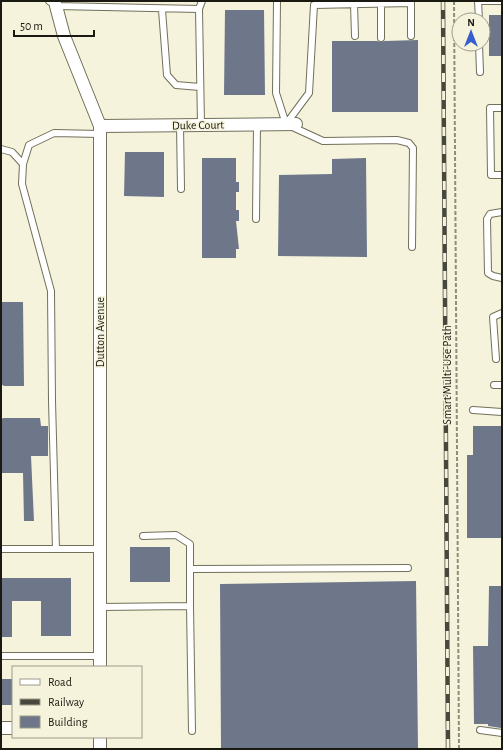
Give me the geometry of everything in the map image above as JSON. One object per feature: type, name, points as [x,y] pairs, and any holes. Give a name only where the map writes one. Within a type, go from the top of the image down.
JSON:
[{"type":"street","name":"Dutton Avenue","points":[[52,4],[100,130],[100,662]]},
{"type":"street","name":"Duke Court","points":[[100,130],[180,125],[291,124]]},
{"type":"street","points":[[1,728],[12,728]]},
{"type":"street","points":[[100,738],[100,749]]},
{"type":"lane","points":[[200,125],[199,9],[202,1]]},
{"type":"lane","points":[[277,1],[276,93],[291,124],[324,141],[397,140],[409,143],[413,148],[412,247]]},
{"type":"lane","points":[[479,12],[478,1],[502,1]]},
{"type":"lane","points":[[291,124],[309,93],[314,5],[411,3],[411,36]]},
{"type":"lane","points":[[52,4],[162,10],[199,9]]},
{"type":"lane","points":[[354,4],[355,36]]},
{"type":"lane","points":[[381,4],[381,38]]},
{"type":"lane","points":[[162,10],[167,75],[176,85],[200,87]]},
{"type":"lane","points":[[479,52],[480,72]]},
{"type":"lane","points":[[502,108],[490,108],[491,175],[502,175]]},
{"type":"lane","points":[[256,219],[257,124]]},
{"type":"lane","points":[[180,125],[181,189]]},
{"type":"lane","points":[[56,549],[51,394],[51,291],[22,184],[23,164],[29,146],[54,133],[100,130]]},
{"type":"lane","points":[[1,149],[12,152],[23,164]]},
{"type":"lane","points":[[502,212],[490,214],[487,219],[488,273],[502,278]]},
{"type":"lane","points":[[496,359],[493,317],[502,313]]},
{"type":"lane","points":[[494,385],[502,385]]},
{"type":"lane","points":[[473,410],[502,412]]},
{"type":"lane","points":[[143,536],[176,535],[190,544],[192,731]]},
{"type":"lane","points":[[1,549],[100,549]]},
{"type":"lane","points":[[190,569],[408,568]]},
{"type":"lane","points":[[100,607],[190,606]]},
{"type":"lane","points":[[1,656],[100,662]]},
{"type":"lane","points":[[480,730],[502,733]]},
{"type":"path","name":"Smart Multi-Use Path","points":[[454,1],[459,749]]},
{"type":"building","points":[[225,10],[264,10],[265,95],[224,95]]},
{"type":"building","points":[[491,15],[502,15],[502,56],[489,56],[489,52],[491,52]]},
{"type":"building","points":[[418,40],[418,112],[332,112],[332,41],[381,42]]},
{"type":"building","points":[[125,152],[164,152],[164,197],[124,196]]},
{"type":"building","points":[[202,158],[236,158],[236,182],[239,182],[239,192],[236,192],[236,210],[239,210],[239,221],[236,221],[239,249],[236,249],[236,258],[202,258]]},
{"type":"building","points":[[366,158],[367,257],[278,256],[279,175],[332,174],[332,159]]},
{"type":"building","points":[[1,302],[23,302],[24,386],[4,386],[1,384]]},
{"type":"building","points":[[3,418],[40,418],[41,426],[48,426],[48,456],[31,456],[34,521],[24,521],[23,473],[1,473],[1,420]]},
{"type":"building","points":[[473,426],[502,426],[502,538],[467,538],[467,455],[473,455]]},
{"type":"building","points":[[130,547],[170,547],[170,582],[130,582]]},
{"type":"building","points":[[1,578],[71,578],[71,636],[41,636],[41,601],[12,601],[12,637],[1,637]]},
{"type":"building","points":[[416,581],[418,749],[221,749],[220,584]]},
{"type":"building","points":[[489,586],[502,586],[501,728],[488,726],[488,724],[474,724],[473,646],[488,646]]},
{"type":"building","points":[[1,679],[12,679],[12,705],[1,705]]},
{"type":"railway","points":[[443,1],[448,749]]}]
